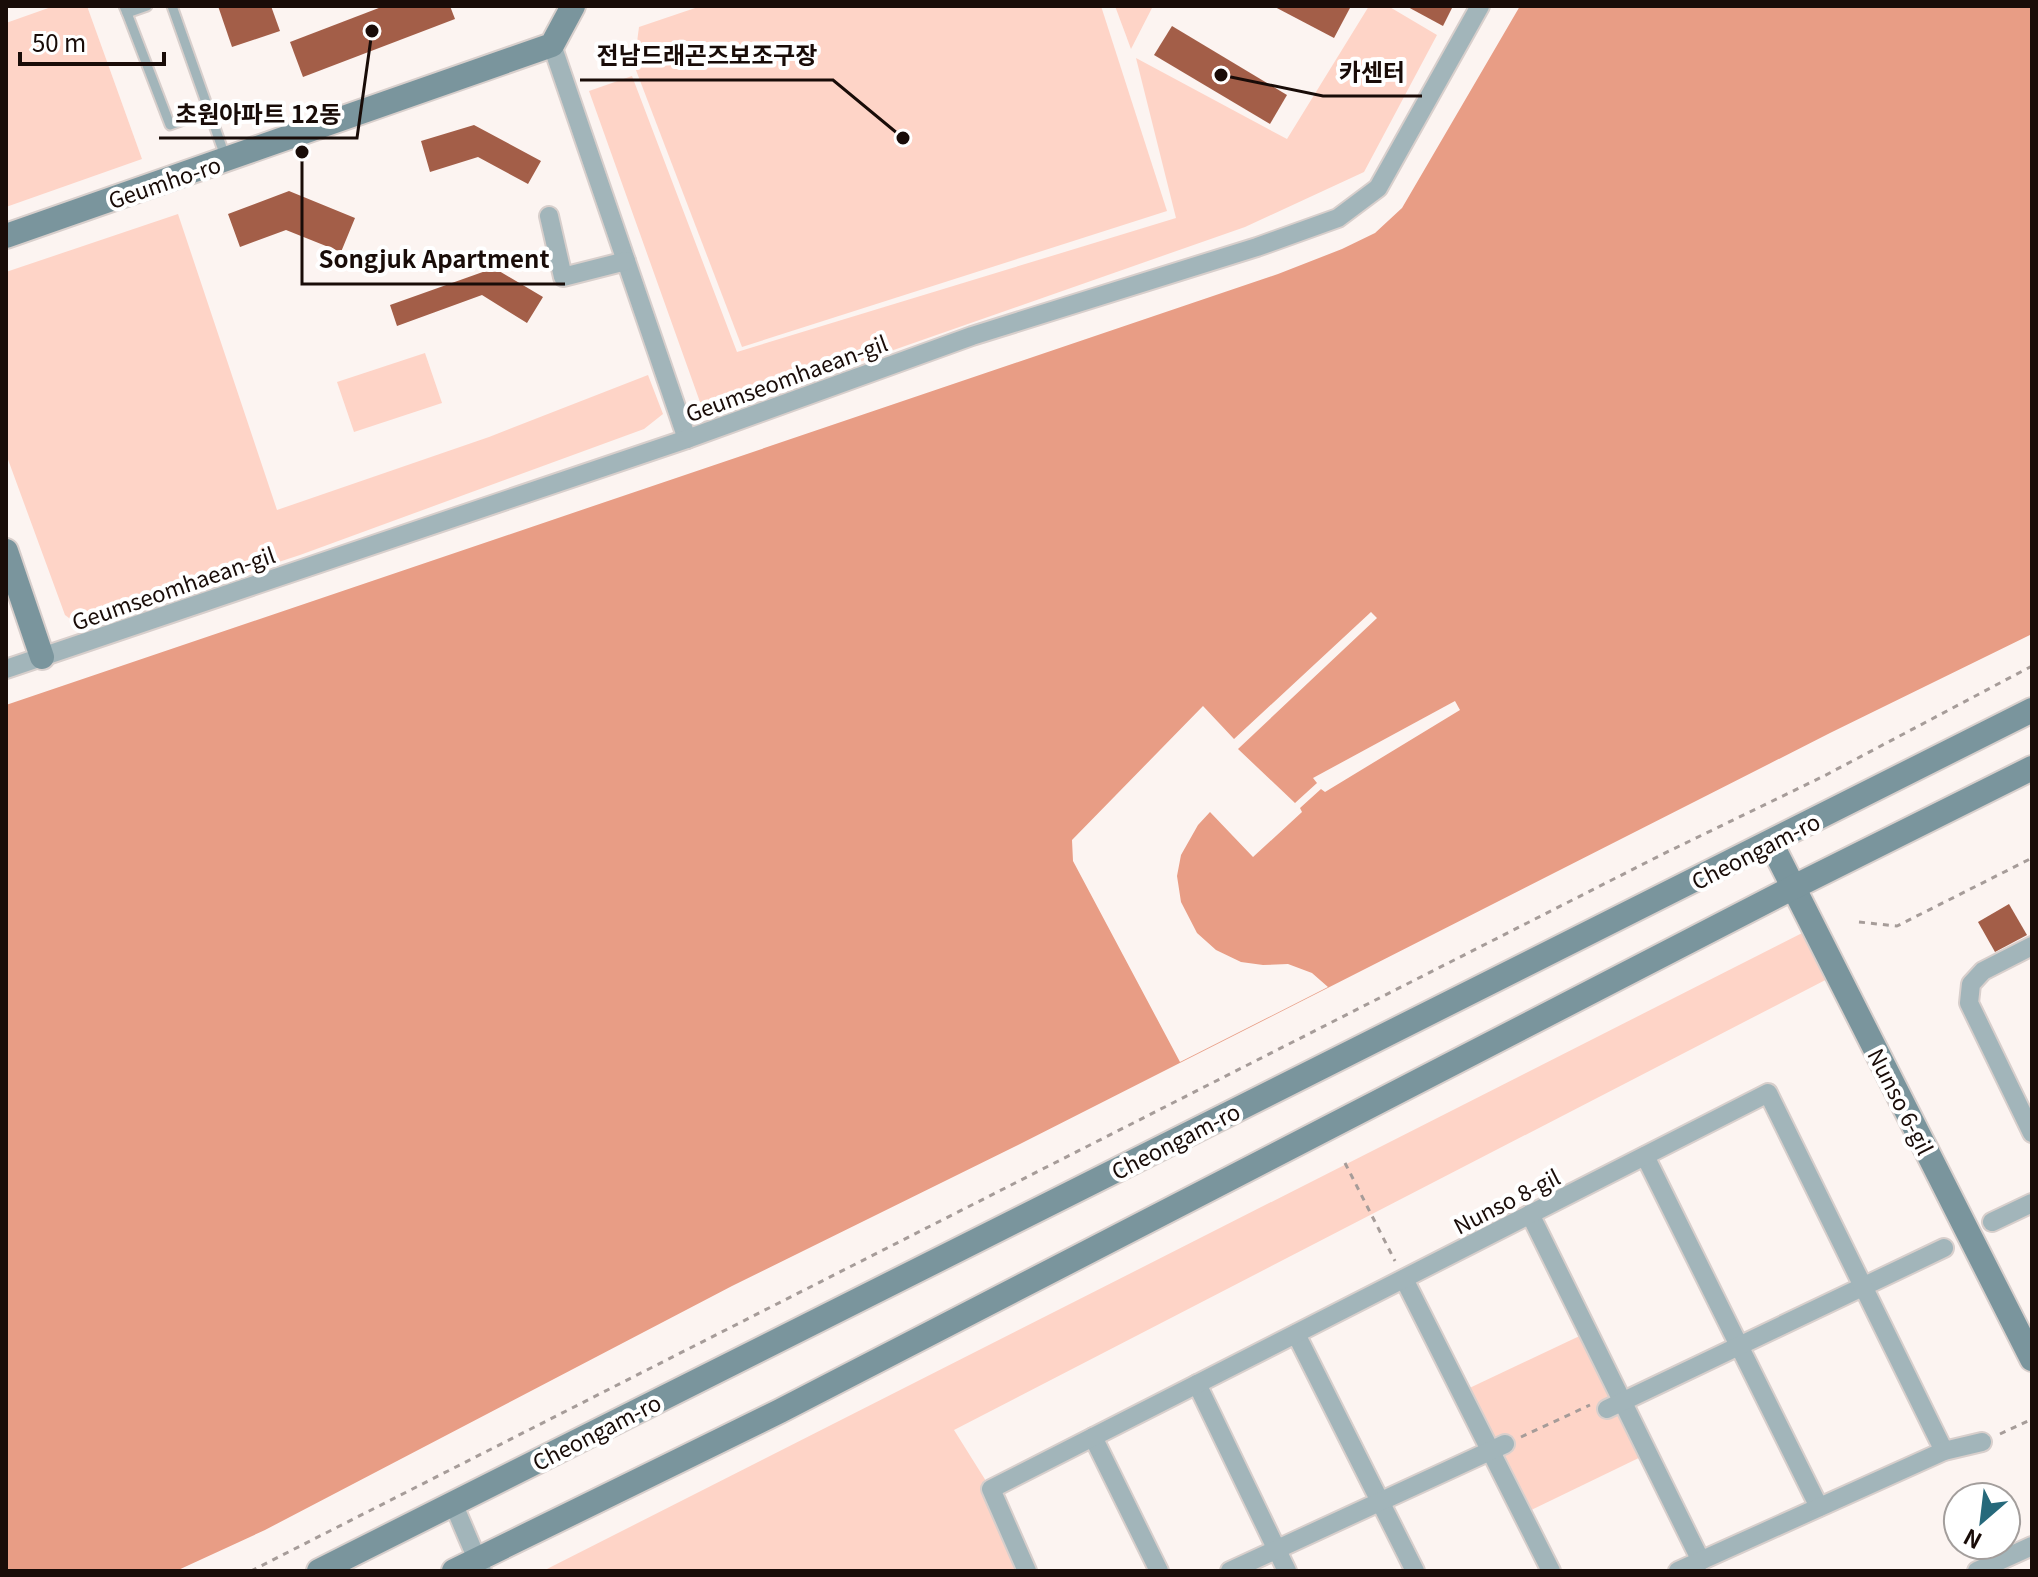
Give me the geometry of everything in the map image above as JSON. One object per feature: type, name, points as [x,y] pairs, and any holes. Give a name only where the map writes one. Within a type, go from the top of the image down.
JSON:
[{"type":"main road","points":[[552,45],[573,6]]},
{"type":"main road","name":"Geumho-ro","points":[[6,236],[552,45]]},
{"type":"main road","points":[[6,551],[42,657]]},
{"type":"main road","name":"Cheongam-ro","points":[[319,1571],[2032,710]]},
{"type":"main road","points":[[454,1571],[480,1565],[1794,887],[2032,768]]},
{"type":"main road","name":"Nunso 6-gil","points":[[1771,843],[2032,1359]]},
{"type":"street","name":"Geumseomhaean-gil","points":[[6,669],[687,439],[972,336],[1257,247],[1338,218],[1378,188],[1480,6]]},
{"type":"street","points":[[552,45],[687,439]]},
{"type":"street","points":[[549,216],[563,277],[626,261]]},
{"type":"street","points":[[2032,946],[1983,971],[1971,984],[1969,1003],[2032,1133]]},
{"type":"street","name":"Nunso 8-gil","points":[[1027,1571],[991,1489],[1768,1093],[1944,1451]]},
{"type":"street","points":[[1645,1156],[1819,1507]]},
{"type":"street","points":[[1992,1222],[2032,1203]]},
{"type":"street","points":[[1530,1214],[1614,1405],[1701,1561]]},
{"type":"street","points":[[1614,1405],[1944,1248]]},
{"type":"street","points":[[1404,1279],[1498,1447],[1551,1571]]},
{"type":"street","points":[[1296,1334],[1415,1571]]},
{"type":"street","points":[[1197,1384],[1287,1571]]},
{"type":"street","points":[[1093,1437],[1159,1571]]},
{"type":"street","points":[[1678,1571],[1944,1451],[1982,1442]]},
{"type":"street","points":[[1230,1571],[1498,1447]]},
{"type":"street","points":[[453,1503],[480,1565]]},
{"type":"street","points":[[1977,1571],[2032,1546]]},
{"type":"lane","points":[[147,6],[126,9],[170,125],[209,111]]},
{"type":"lane","points":[[172,6],[226,159]]},
{"type":"path","points":[[251,1571],[1663,854],[1824,776],[2032,666]]},
{"type":"path","points":[[1859,922],[1897,926],[2032,858]]},
{"type":"path","points":[[1345,1163],[1404,1279]]},
{"type":"path","points":[[1498,1447],[1603,1399],[1614,1405]]},
{"type":"path","points":[[1982,1442],[2028,1421]]},
{"type":"shaded area","points":[[54,6],[87,6],[142,159],[6,207],[6,23]]},
{"type":"shaded area","points":[[701,6],[1101,6],[1167,211],[742,347],[634,65],[639,27]]},
{"type":"shaded area","points":[[1115,6],[1153,6],[1131,49]]},
{"type":"shaded area","points":[[1369,6],[1388,6],[1437,35],[1364,172],[1245,227],[705,416],[589,91],[632,76],[737,352],[1176,218],[1136,58],[1287,139]]},
{"type":"shaded area","points":[[1520,6],[2032,6],[2032,634],[732,1286],[265,1530],[176,1571],[6,1571],[6,705],[1278,274],[1342,249],[1375,233],[1402,208]]},
{"type":"shaded area","points":[[178,214],[277,510],[489,437],[648,375],[663,414],[644,429],[300,555],[81,627],[65,615],[6,454],[6,272]]},
{"type":"shaded area","points":[[425,353],[442,403],[354,432],[337,382]]},
{"type":"shaded area","points":[[1814,927],[1837,974],[954,1430],[991,1489],[1027,1571],[543,1571]]},
{"type":"shaded area","points":[[1588,1332],[1647,1454],[1523,1514],[1461,1392]]},
{"type":"pier","points":[[1371,612],[1377,618],[1238,749],[1295,803],[1317,783],[1313,778],[1455,701],[1460,710],[1325,792],[1321,789],[1300,808],[1302,812],[1253,857],[1210,812],[1198,825],[1181,855],[1177,876],[1181,902],[1197,933],[1216,950],[1241,962],[1288,964],[1312,973],[1328,987],[1180,1062],[1073,861],[1072,840],[1203,706],[1234,739]]},
{"type":"building","points":[[218,6],[271,6],[280,31],[232,47]]},
{"type":"building","points":[[384,6],[450,6],[455,19],[303,77],[290,42]]},
{"type":"building","points":[[1273,6],[1351,6],[1334,38]]},
{"type":"building","points":[[1406,6],[1453,6],[1443,26]]},
{"type":"building","points":[[1172,26],[1287,95],[1270,124],[1154,55]]},
{"type":"building","points":[[474,125],[541,161],[528,184],[478,157],[430,172],[421,141]]},
{"type":"building","points":[[289,191],[355,218],[341,252],[286,230],[240,247],[228,214]]},
{"type":"building","points":[[494,268],[543,297],[527,323],[482,295],[397,326],[390,305]]},
{"type":"building","points":[[2009,904],[2027,935],[1995,952],[1978,922]]},
{"type":"place","name":"초원아파트 12동","points":[[372,31]]},
{"type":"place","name":"카센터","points":[[1221,75]]},
{"type":"place","name":"전남드래곤즈보조구장","points":[[903,138]]},
{"type":"place","name":"Songjuk Apartment","points":[[302,152]]}]
